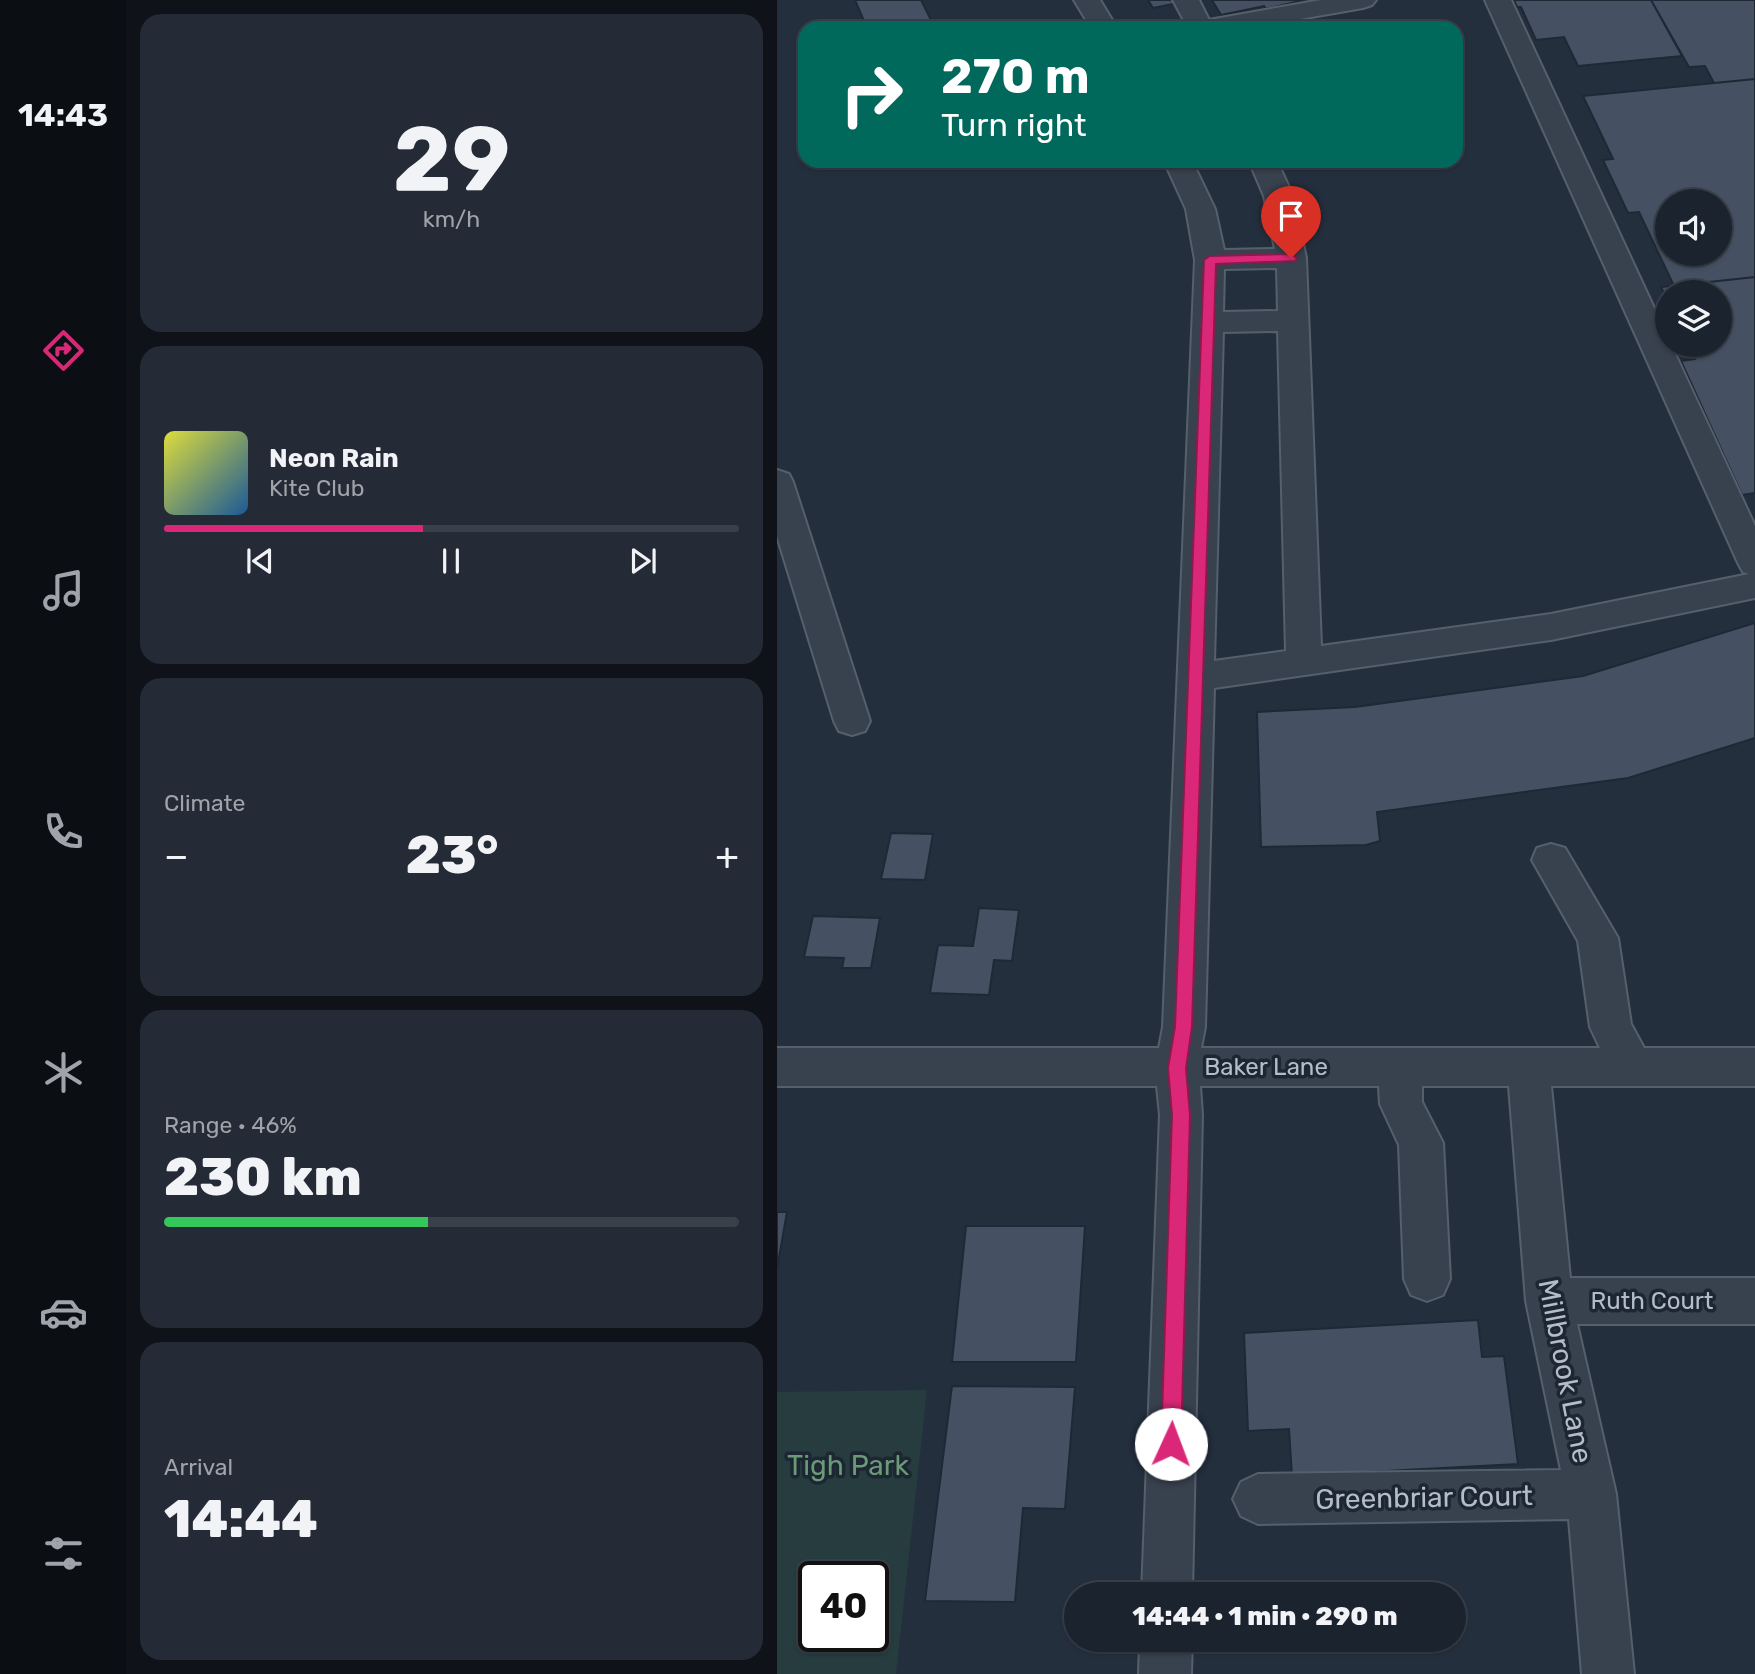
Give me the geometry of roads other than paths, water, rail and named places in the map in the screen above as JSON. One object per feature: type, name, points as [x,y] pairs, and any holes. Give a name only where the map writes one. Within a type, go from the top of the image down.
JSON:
[{"type":"street","points":[[1087,0],[1100,21]]},
{"type":"street","points":[[1186,0],[1197,21]]},
{"type":"street","points":[[1246,21],[1363,0]]},
{"type":"street","points":[[1498,0],[1755,563]]},
{"type":"street","points":[[1167,1582],[1181,1115],[1177,1068],[1184,1027],[1210,260],[1207,223],[1197,192],[1182,168]]},
{"type":"street","points":[[1266,168],[1284,214],[1291,258],[1304,662]]},
{"type":"street","points":[[1210,260],[1291,258]]},
{"type":"street","points":[[1208,322],[1293,321]]},
{"type":"street","points":[[777,482],[852,721]]},
{"type":"street","points":[[1196,677],[1551,627],[1755,585]]},
{"type":"street","points":[[1551,860],[1598,938],[1611,1027],[1632,1068]]},
{"type":"street","points":[[1400,1066],[1401,1104],[1421,1143],[1427,1279]]},
{"type":"street","name":"Baker Lane","points":[[777,1067],[1755,1067]]},
{"type":"street","name":"Millbrook Lane","points":[[1530,1067],[1530,1103],[1549,1301],[1591,1494],[1608,1674]]},
{"type":"street","name":"Ruth Court","points":[[1549,1301],[1755,1301]]},
{"type":"street","name":"Greenbriar Court","points":[[1258,1499],[1591,1494]]},
{"type":"street","points":[[1165,1652],[1165,1674]]},
{"type":"park label","name":"Tigh Park","points":[[848,1465]]}]
